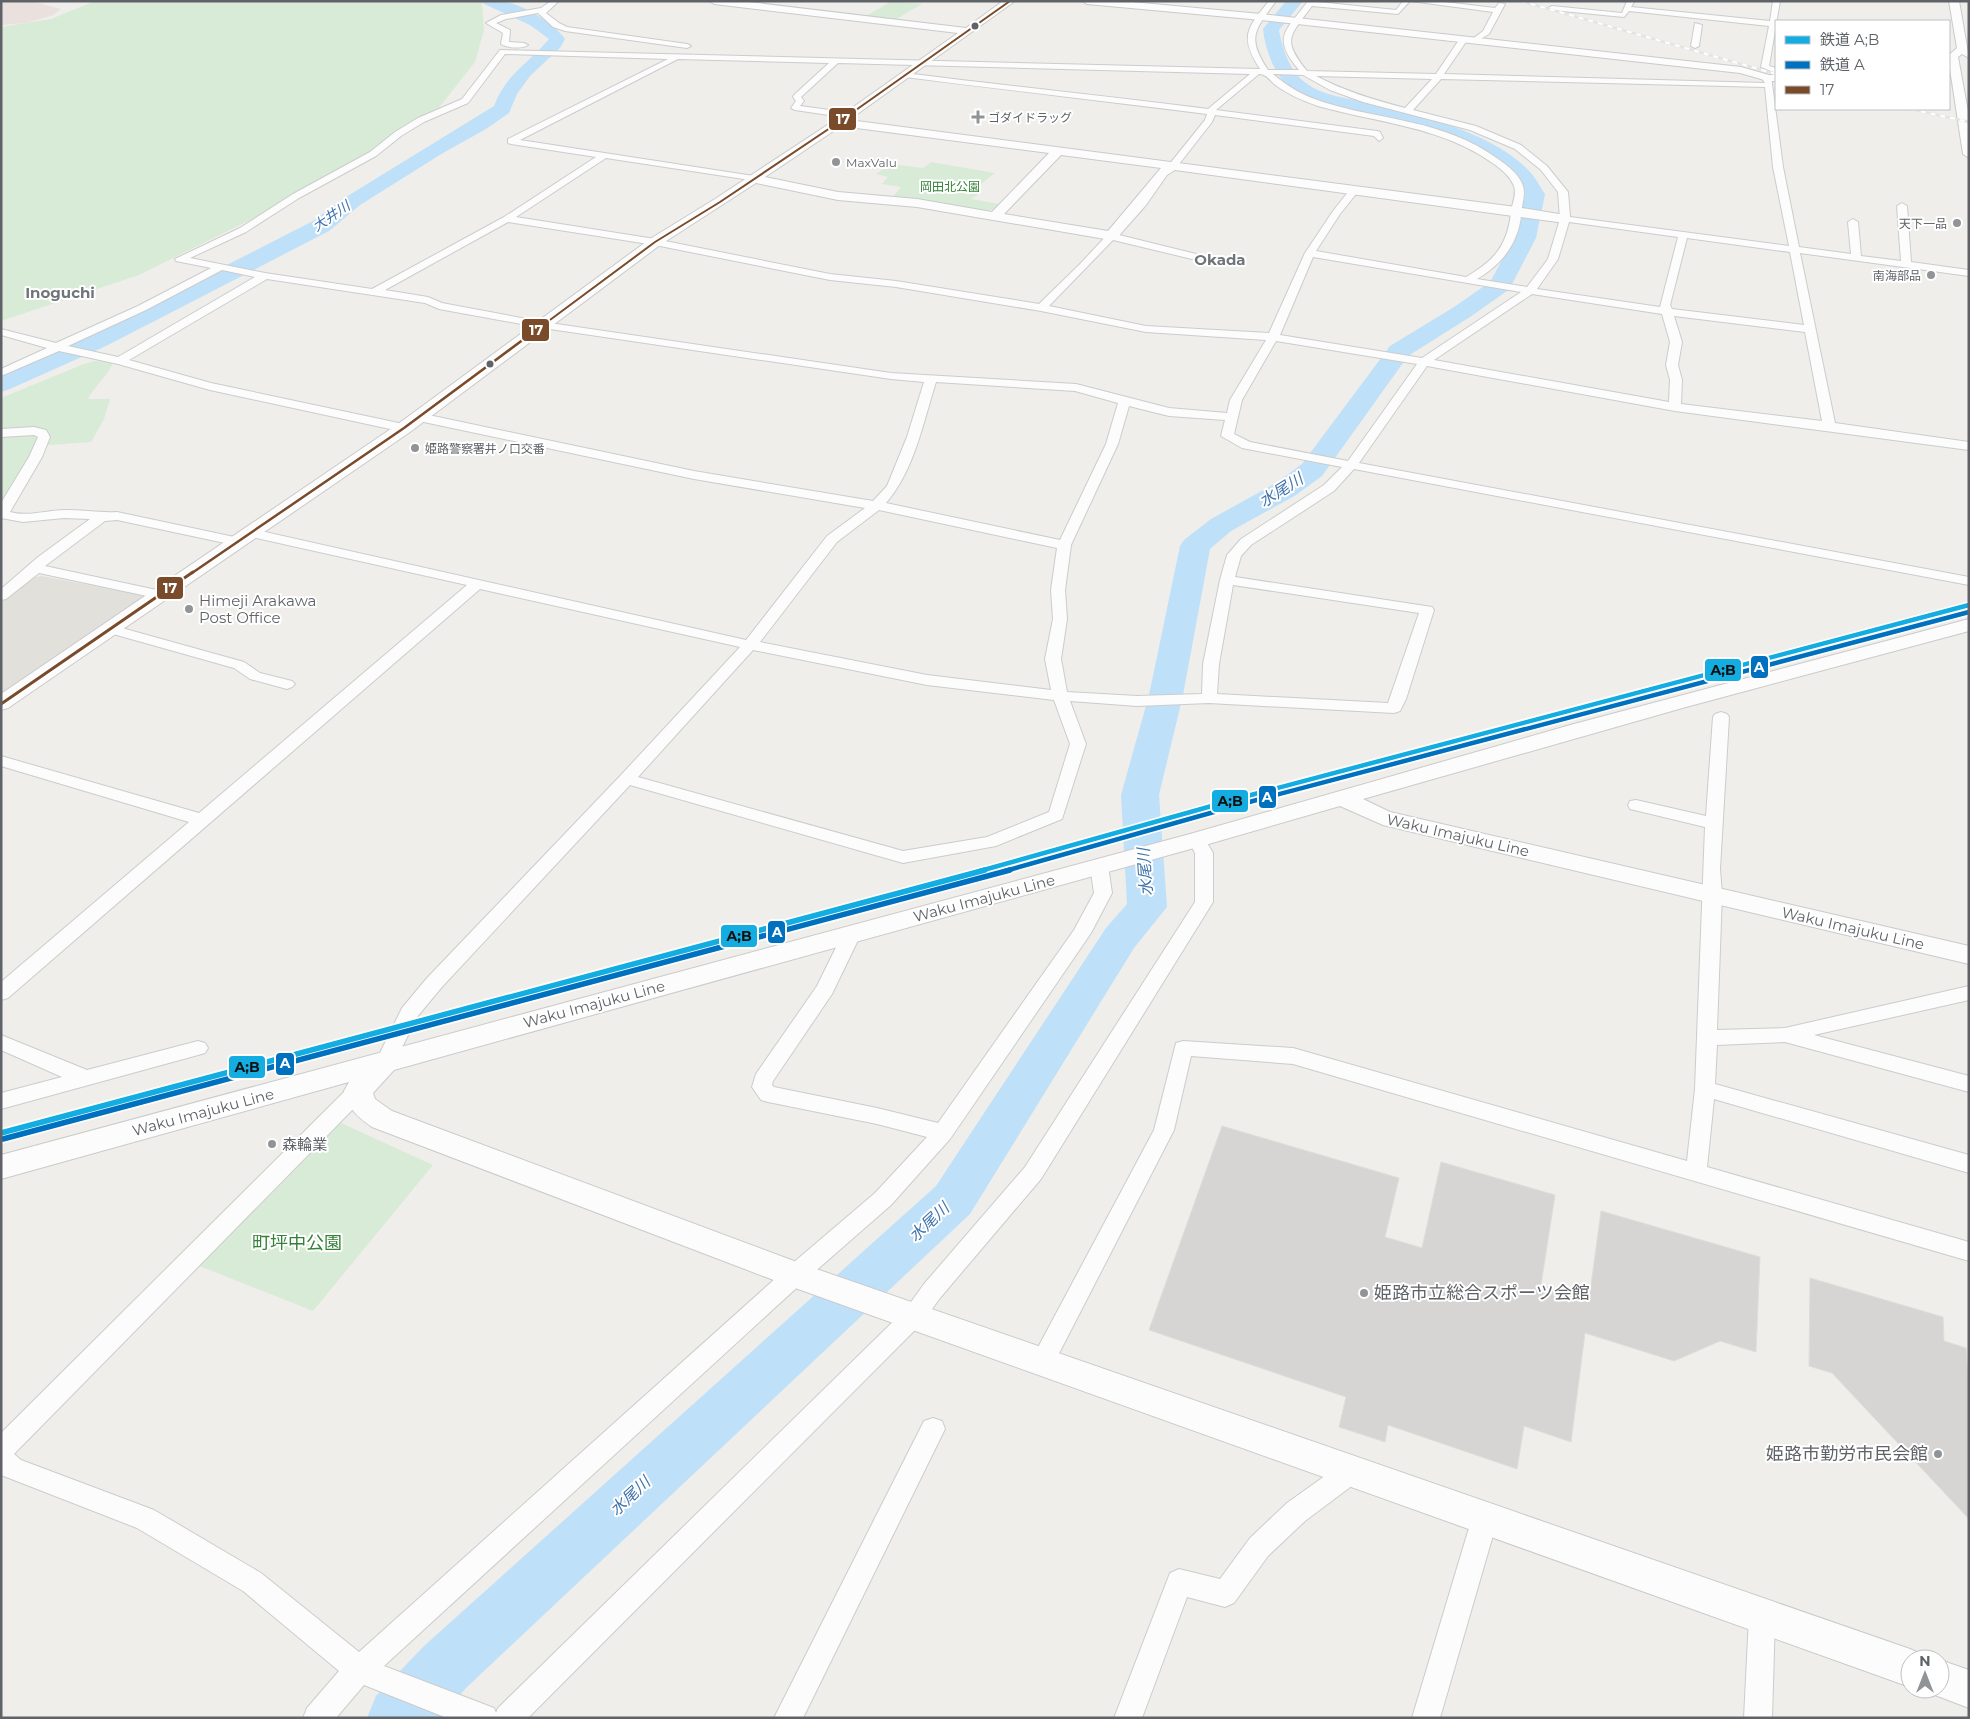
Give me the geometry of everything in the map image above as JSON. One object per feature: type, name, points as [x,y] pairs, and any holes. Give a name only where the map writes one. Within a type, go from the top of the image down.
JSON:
[{"type":"street","points":[[556,1],[544,10],[511,18],[504,17],[490,23],[507,32],[505,44],[514,48],[681,56],[837,60],[927,59],[1262,69],[1299,65],[1441,72]]},
{"type":"street","points":[[714,1],[967,32]]},
{"type":"street","points":[[1,704],[404,428],[655,242],[754,180],[1010,1]]},
{"type":"street","points":[[1087,1],[1261,17],[1742,70],[1772,78]]},
{"type":"street","points":[[1273,1],[1251,32],[1250,44],[1262,69],[1281,86],[1308,99],[1431,130],[1475,149],[1503,166],[1512,175],[1520,189],[1515,228],[1505,251],[1485,271],[1468,280]]},
{"type":"street","points":[[1209,698],[1211,664],[1227,580],[1234,555],[1246,542],[1328,488],[1351,466],[1424,362],[1530,291],[1553,259],[1565,219],[1563,192],[1544,168],[1518,147],[1473,128],[1333,88],[1305,73],[1290,55],[1287,46],[1287,34],[1311,2],[1398,12],[1407,1]]},
{"type":"street","points":[[1408,110],[1469,40],[1486,32],[1499,7],[1414,1]]},
{"type":"street","points":[[1590,12],[1595,1]]},
{"type":"street","points":[[1552,8],[1624,15],[1631,1]]},
{"type":"street","points":[[1777,1],[1764,67],[1772,78],[1771,100],[1778,167],[1829,426]]},
{"type":"street","points":[[1954,1],[1966,52],[1953,56],[1969,154]]},
{"type":"street","points":[[1626,9],[1772,28]]},
{"type":"street","points":[[544,10],[542,13],[556,25],[565,29],[698,48]]},
{"type":"street","points":[[1688,24],[1772,28]]},
{"type":"street","points":[[1694,46],[1698,25]]},
{"type":"street","points":[[1232,417],[1169,412],[1124,403],[1076,388],[891,376],[544,325],[439,306],[428,300],[265,276],[180,258],[243,230],[296,196],[373,154],[398,134],[421,120],[465,101],[503,52],[514,48],[1262,69],[1305,73],[1441,72],[1772,78]]},
{"type":"street","points":[[681,56],[669,60],[511,142],[605,155],[838,196],[917,203],[995,216],[1111,236],[1192,256]]},
{"type":"street","points":[[837,60],[798,97],[800,101],[795,108],[844,118],[1058,151],[1516,210],[1683,236],[1969,273]]},
{"type":"street","points":[[1041,308],[1084,266],[1111,236],[1141,202],[1163,172],[1173,166],[1212,113],[1212,110],[1262,69]]},
{"type":"street","points":[[905,75],[998,87],[1049,91],[1377,134],[1379,138]]},
{"type":"street","points":[[995,216],[1058,151]]},
{"type":"street","points":[[376,291],[507,219],[605,155]]},
{"type":"street","points":[[1354,189],[1310,253],[1273,337],[1236,400],[1227,436],[1246,445],[1351,466],[1495,491],[1969,581]]},
{"type":"street","points":[[1902,206],[1906,264]]},
{"type":"street","points":[[507,219],[655,242],[830,277],[896,284],[1041,308],[1146,329],[1273,337],[1424,362],[1675,408],[1829,426],[1969,446]]},
{"type":"street","points":[[1853,222],[1856,258]]},
{"type":"street","points":[[1675,408],[1676,380],[1672,365],[1676,342],[1664,305],[1683,236]]},
{"type":"street","points":[[1310,253],[1530,291],[1723,320],[1810,330]]},
{"type":"street","points":[[1,373],[142,308],[222,267]]},
{"type":"street","points":[[120,361],[265,276]]},
{"type":"street","points":[[1,332],[84,354],[120,361],[210,386],[404,428]]},
{"type":"street","points":[[1,1450],[386,1061],[409,1014],[434,983],[627,779],[750,645],[832,539],[876,506],[893,487],[913,437],[931,379]]},
{"type":"street","points":[[627,779],[903,857],[990,842],[1056,815],[1078,744],[1060,696],[1053,659],[1060,619],[1058,590],[1064,545],[1112,444],[1124,403]]},
{"type":"street","points":[[419,417],[694,475],[876,506],[1064,545]]},
{"type":"street","points":[[1,433],[34,431],[42,433],[44,437],[31,468],[2,514],[12,518],[35,518],[57,514],[116,516],[239,542]]},
{"type":"street","points":[[1,596],[36,568],[43,560],[102,517]]},
{"type":"street","points":[[252,533],[750,645],[927,680],[1060,696],[1137,701],[1209,698],[1394,708],[1426,610],[1227,580]]},
{"type":"street","points":[[36,568],[161,595]]},
{"type":"street","points":[[1,992],[478,583]]},
{"type":"street","points":[[1341,797],[1839,659],[1969,625]]},
{"type":"street","points":[[111,629],[239,665],[255,676],[287,684]]},
{"type":"street","points":[[1696,1174],[1705,1089],[1713,894],[1711,869],[1721,717]]},
{"type":"street","points":[[1,761],[202,820]]},
{"type":"street","name":"Waku Imajuku Line","points":[[1,1167],[1197,840],[1341,797],[1383,818],[1969,955]]},
{"type":"street","points":[[1636,805],[1714,823]]},
{"type":"street","points":[[508,1718],[914,1316],[932,1291],[1033,1173],[1204,902],[1204,853],[1197,840]]},
{"type":"street","points":[[316,1718],[359,1670],[795,1275],[883,1198],[943,1133],[1082,933],[1103,894],[1099,866]]},
{"type":"street","points":[[852,934],[825,989],[764,1080],[762,1087],[768,1094],[876,1116],[943,1133]]},
{"type":"street","points":[[1706,1038],[1785,1035],[1965,999]]},
{"type":"street","points":[[1785,1035],[1969,1084]]},
{"type":"street","points":[[1,1042],[85,1078]]},
{"type":"street","points":[[1,1101],[198,1048]]},
{"type":"street","points":[[1043,1361],[1164,1130],[1182,1048],[1293,1056],[1969,1252]]},
{"type":"street","points":[[1705,1089],[1969,1164]]},
{"type":"street","points":[[358,1091],[364,1106],[382,1119],[795,1275],[1900,1664]]},
{"type":"street","points":[[788,1718],[934,1429]]},
{"type":"street","points":[[1,1460],[13,1469],[145,1519],[252,1582],[359,1670],[484,1718]]},
{"type":"street","points":[[1128,1718],[1179,1582],[1225,1594],[1259,1547],[1296,1512],[1352,1470]]},
{"type":"street","points":[[1426,1718],[1485,1518]]},
{"type":"street","points":[[1758,1718],[1762,1616]]},
{"type":"street","points":[[1950,1682],[1969,1689]]},
{"type":"shaded area","points":[[1,1],[31,1],[61,9],[53,15],[26,23],[1,25]]},
{"type":"shaded area","points":[[42,576],[147,596],[1,695],[1,603],[30,578]]},
{"type":"green space","points":[[95,1],[480,1],[482,2],[484,30],[475,62],[434,114],[355,168],[139,275],[1,321],[1,27],[51,19]]},
{"type":"green space","points":[[892,1],[922,4],[893,21],[864,17]]},
{"type":"green space","name":"岡田北公園","points":[[931,162],[995,173],[972,191],[980,193],[971,199],[999,204],[994,209],[980,212],[892,198],[901,187],[882,184],[888,177],[876,174],[891,164],[923,168]]},
{"type":"green space","points":[[95,361],[113,362],[109,371],[88,399],[110,399],[104,419],[91,442],[37,446],[1,504],[1,398]]},
{"type":"green space","name":"町坪中公園","points":[[341,1123],[433,1165],[313,1311],[197,1265],[332,1128]]},
{"type":"building","name":"姫路市立総合スポーツ会館","points":[[1222,1126],[1399,1178],[1385,1237],[1422,1248],[1441,1162],[1555,1195],[1541,1285],[1589,1300],[1601,1211],[1760,1257],[1756,1352],[1720,1341],[1674,1361],[1585,1333],[1571,1442],[1524,1426],[1517,1469],[1388,1425],[1385,1442],[1339,1427],[1346,1397],[1149,1330]]},
{"type":"building","name":"姫路市勤労市民会館","points":[[1810,1278],[1943,1317],[1944,1341],[1966,1348],[1969,1389],[1969,1519],[1832,1373],[1809,1366]]},
{"type":"waterway","name":"大井川","points":[[1,384],[97,341],[321,226],[353,201],[436,149],[479,125],[502,109],[508,93],[524,72],[557,39],[545,27],[489,1]]},
{"type":"waterway","name":"水尾川","points":[[398,1718],[445,1667],[953,1200],[1120,938],[1147,907],[1140,795],[1166,695],[1195,546],[1221,525],[1286,489],[1312,470],[1399,351],[1462,312],[1499,286],[1525,238],[1535,194],[1524,177],[1507,162],[1468,140],[1445,131],[1400,116],[1319,97],[1298,86],[1293,81],[1280,60],[1271,29],[1295,1]]},
{"type":"railway","points":[[1521,1],[1775,74]]},
{"type":"railway","points":[[1915,110],[1969,122]]},
{"type":"rail line","name":"A;B","points":[[1,1133],[1079,845],[1251,795],[1969,605]]},
{"type":"rail line","name":"A","points":[[3,1139],[1081,851],[1253,801],[1969,612]]},
{"type":"transit line","name":"17","points":[[1,704],[404,428],[655,242],[720,202],[839,122],[1010,1]]},
{"type":"place","name":"ゴダイドラッグ","points":[[978,117]]},
{"type":"place","name":"MaxValu","points":[[836,162]]},
{"type":"place","name":"天下一品","points":[[1957,223]]},
{"type":"place","name":"南海部品","points":[[1931,275]]},
{"type":"place","name":"姫路警察署井ノ口交番","points":[[415,448]]},
{"type":"place","name":"Himeji Arakawa Post Office","points":[[189,609]]},
{"type":"place","name":"森輪業","points":[[272,1144]]},
{"type":"place","name":"姫路市立総合スポーツ会館","points":[[1364,1293]]},
{"type":"place","name":"姫路市勤労市民会館","points":[[1938,1454]]},
{"type":"district","name":"Okada","points":[[1220,259]]},
{"type":"district","name":"Inoguchi","points":[[60,292]]}]
